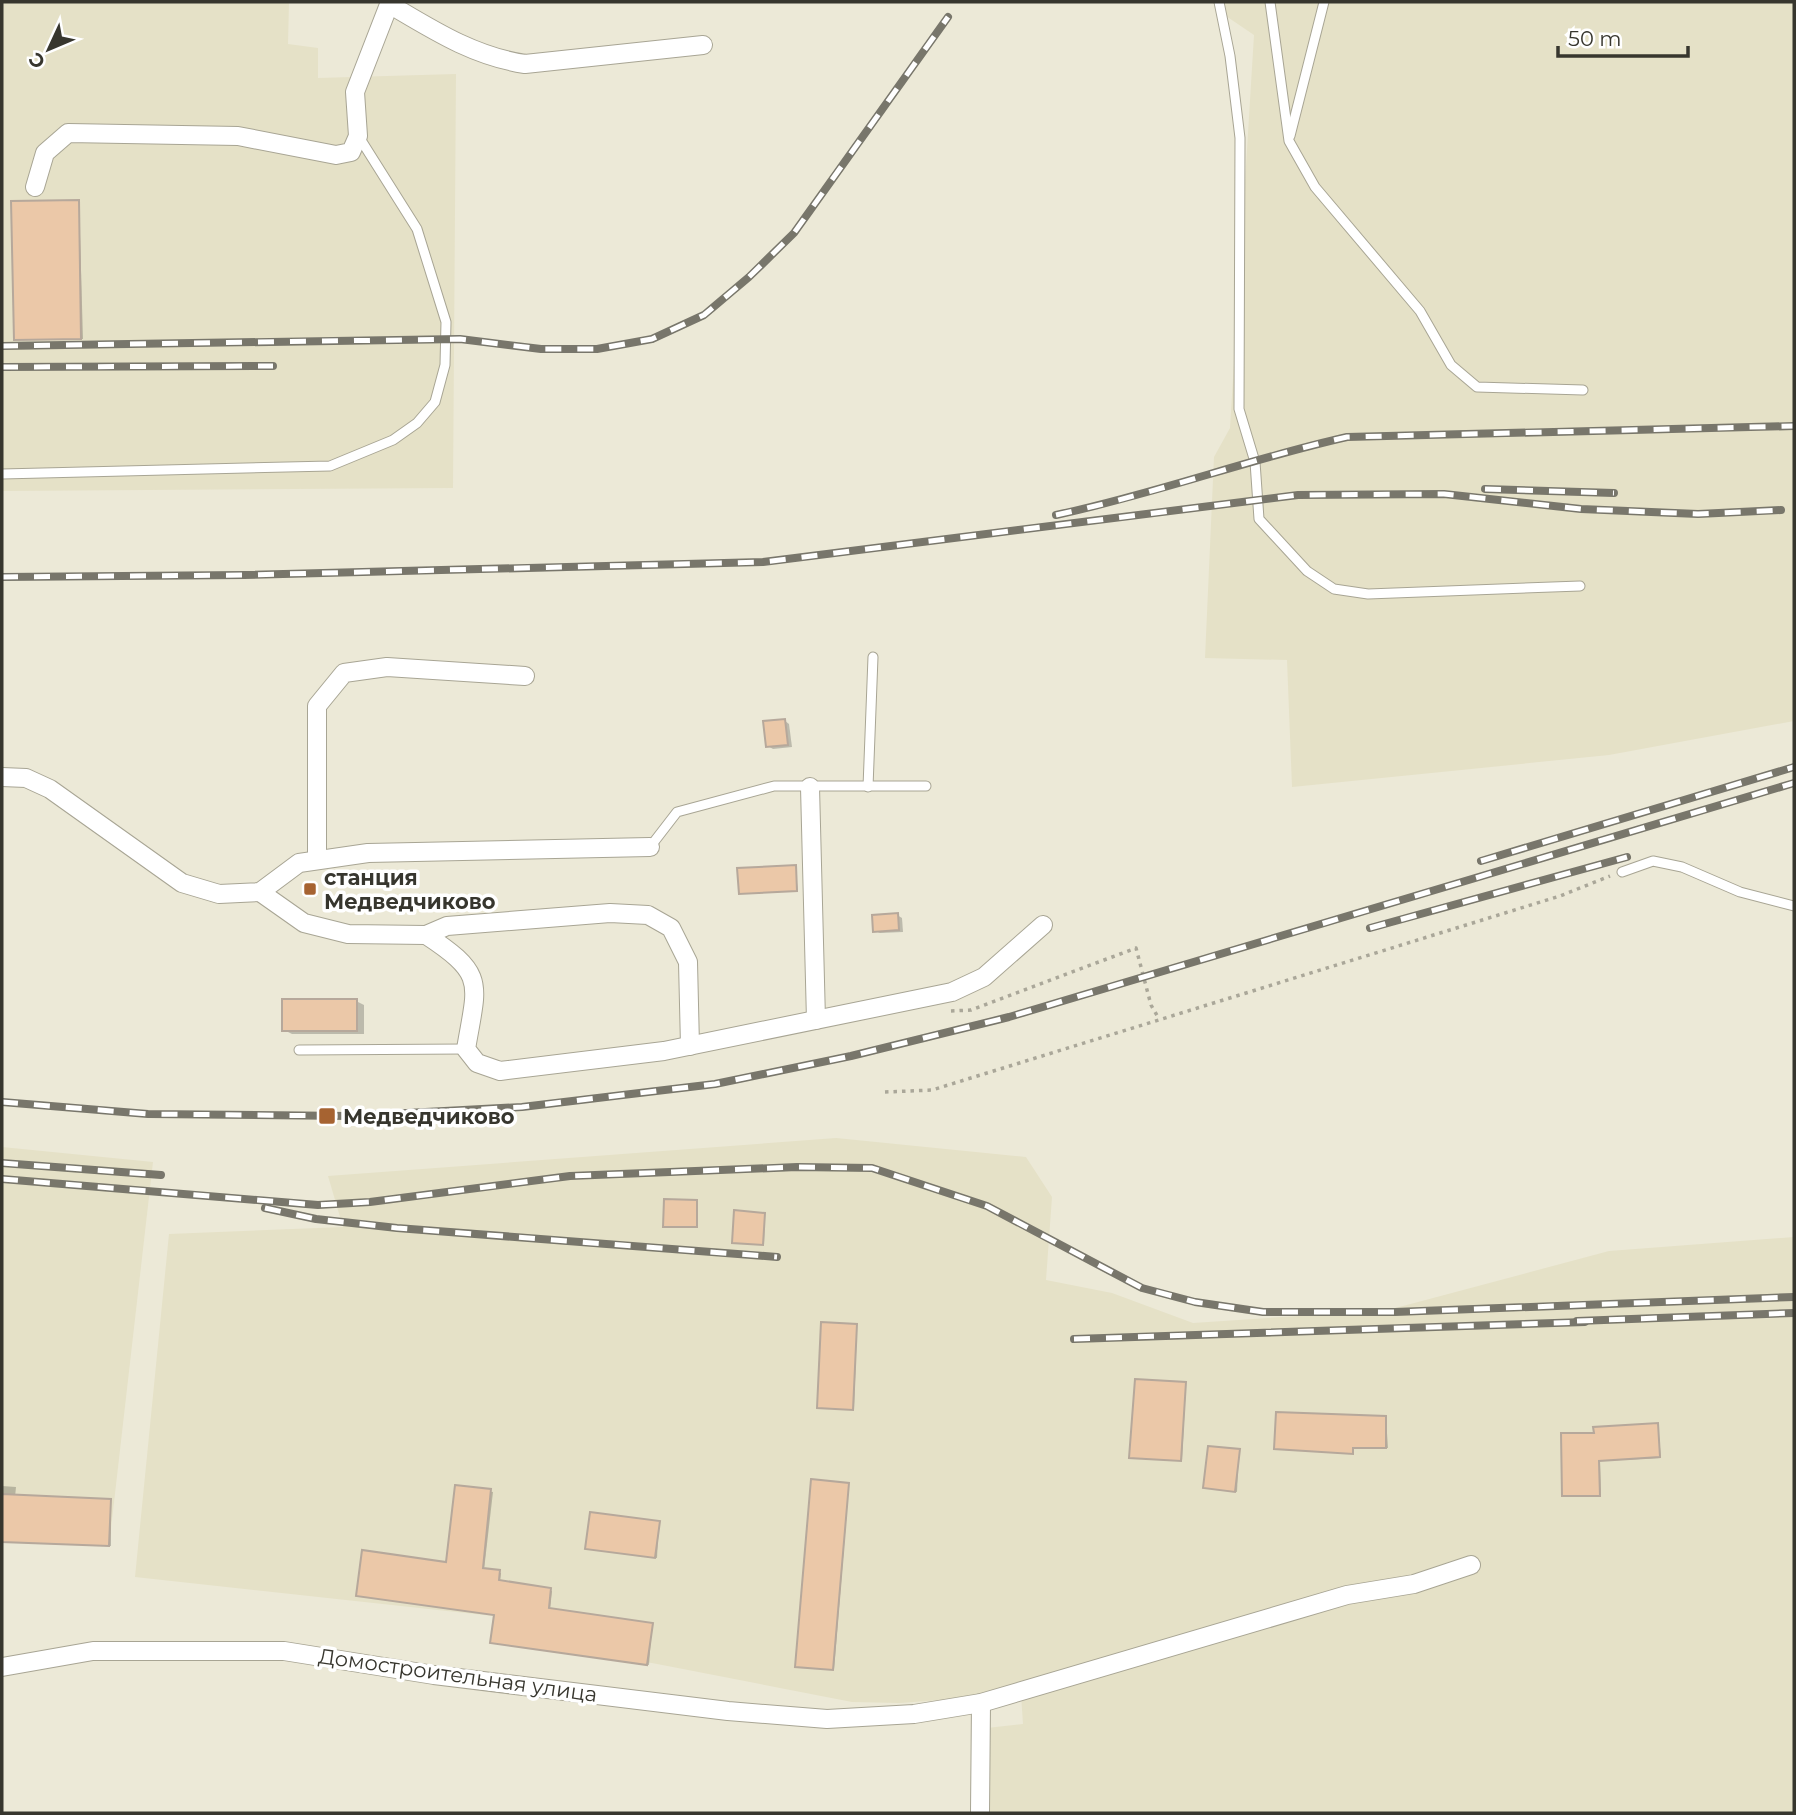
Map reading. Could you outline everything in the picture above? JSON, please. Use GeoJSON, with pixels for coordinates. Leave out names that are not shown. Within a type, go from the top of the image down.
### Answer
{"type":"FeatureCollection","features":[{"type":"Feature","properties":{"kind":"street"},"geometry":{"type":"LineString","coordinates":[[35,187],[45,153],[68,133],[238,136],[336,155],[351,152],[358,136],[355,92],[390,3],[456,44],[498,60],[525,64],[703,45]]}},
{"type":"Feature","properties":{"kind":"street"},"geometry":{"type":"LineString","coordinates":[[317,860],[317,706],[344,673],[387,667],[525,676]]}},
{"type":"Feature","properties":{"kind":"street"},"geometry":{"type":"LineString","coordinates":[[2,777],[26,778],[50,789],[182,883],[219,894],[260,892],[299,863],[368,853],[650,847]]}},
{"type":"Feature","properties":{"kind":"street"},"geometry":{"type":"LineString","coordinates":[[810,787],[816,1020]]}},
{"type":"Feature","properties":{"kind":"street"},"geometry":{"type":"LineString","coordinates":[[260,892],[304,923],[348,934],[426,936],[447,926],[610,913],[648,915],[671,928],[688,962],[690,1046]]}},
{"type":"Feature","properties":{"kind":"street"},"geometry":{"type":"LineString","coordinates":[[426,936],[457,956],[470,974],[476,995],[466,1049],[477,1063],[499,1070],[690,1046],[952,992],[984,977],[1043,925]]}},
{"type":"Feature","properties":{"kind":"street","name":"Домостроительная улица"},"geometry":{"type":"LineString","coordinates":[[2,1667],[93,1651],[284,1651],[434,1675],[728,1712],[827,1719],[914,1714],[981,1703],[1346,1595],[1414,1584],[1471,1565]]}},
{"type":"Feature","properties":{"kind":"street"},"geometry":{"type":"LineString","coordinates":[[980,1813],[981,1703]]}},
{"type":"Feature","properties":{"kind":"lane"},"geometry":{"type":"LineString","coordinates":[[1219,2],[1230,56],[1240,138],[1239,409],[1255,461],[1259,519],[1307,571],[1334,589],[1368,594],[1580,586]]}},
{"type":"Feature","properties":{"kind":"lane"},"geometry":{"type":"LineString","coordinates":[[1270,2],[1289,141],[1315,187],[1420,311],[1451,365],[1477,387],[1583,390]]}},
{"type":"Feature","properties":{"kind":"lane"},"geometry":{"type":"LineString","coordinates":[[1289,141],[1324,2]]}},
{"type":"Feature","properties":{"kind":"lane"},"geometry":{"type":"LineString","coordinates":[[2,474],[330,466],[393,440],[416,423],[435,402],[445,365],[446,322],[417,229],[358,136]]}},
{"type":"Feature","properties":{"kind":"lane"},"geometry":{"type":"LineString","coordinates":[[868,787],[873,657]]}},
{"type":"Feature","properties":{"kind":"lane"},"geometry":{"type":"LineString","coordinates":[[650,847],[677,812],[774,786],[926,786]]}},
{"type":"Feature","properties":{"kind":"lane"},"geometry":{"type":"LineString","coordinates":[[1622,872],[1653,861],[1682,867],[1740,892],[1794,906]]}},
{"type":"Feature","properties":{"kind":"lane"},"geometry":{"type":"LineString","coordinates":[[299,1050],[466,1049]]}},
{"type":"Feature","properties":{"kind":"path"},"geometry":{"type":"LineString","coordinates":[[885,1092],[932,1090],[1560,895],[1622,872]]}},
{"type":"Feature","properties":{"kind":"path"},"geometry":{"type":"LineString","coordinates":[[945,1012],[971,1010],[1136,948],[1151,1005],[1159,1020]]}},
{"type":"Feature","properties":{"kind":"shaded area"},"geometry":{"type":"Polygon","coordinates":[[[2,2],[289,2],[288,44],[318,48],[318,78],[456,74],[453,488],[2,491],[2,2]]]}},
{"type":"Feature","properties":{"kind":"shaded area"},"geometry":{"type":"Polygon","coordinates":[[[1223,2],[1794,2],[1794,721],[1609,755],[1292,787],[1287,660],[1205,658],[1214,457],[1230,428],[1254,35],[1223,14],[1223,2]]]}},
{"type":"Feature","properties":{"kind":"shaded area"},"geometry":{"type":"Polygon","coordinates":[[[836,1138],[1026,1157],[1052,1197],[1046,1280],[1112,1293],[1193,1323],[1388,1310],[1609,1251],[1794,1237],[1794,1813],[987,1813],[987,1728],[1023,1724],[1021,1694],[900,1703],[852,1702],[652,1663],[490,1643],[493,1616],[135,1577],[169,1234],[343,1227],[328,1176],[836,1138]]]}},
{"type":"Feature","properties":{"kind":"shaded area"},"geometry":{"type":"Polygon","coordinates":[[[2,1147],[153,1162],[109,1546],[2,1542],[2,1147]]]}},
{"type":"Feature","properties":{"kind":"building"},"geometry":{"type":"Polygon","coordinates":[[[79,200],[81,339],[14,340],[11,201],[79,200]]]}},
{"type":"Feature","properties":{"kind":"building"},"geometry":{"type":"Polygon","coordinates":[[[785,719],[788,745],[766,747],[763,721],[785,719]]]}},
{"type":"Feature","properties":{"kind":"building"},"geometry":{"type":"Polygon","coordinates":[[[796,865],[797,891],[739,894],[737,868],[796,865]]]}},
{"type":"Feature","properties":{"kind":"building"},"geometry":{"type":"Polygon","coordinates":[[[898,913],[899,930],[873,932],[872,915],[898,913]]]}},
{"type":"Feature","properties":{"kind":"building"},"geometry":{"type":"Polygon","coordinates":[[[282,999],[357,999],[357,1031],[282,1031],[282,999]]]}},
{"type":"Feature","properties":{"kind":"building"},"geometry":{"type":"Polygon","coordinates":[[[664,1199],[697,1200],[697,1227],[663,1227],[664,1199]]]}},
{"type":"Feature","properties":{"kind":"building"},"geometry":{"type":"Polygon","coordinates":[[[734,1210],[765,1213],[763,1245],[732,1243],[734,1210]]]}},
{"type":"Feature","properties":{"kind":"building"},"geometry":{"type":"Polygon","coordinates":[[[821,1322],[857,1324],[853,1410],[817,1408],[821,1322]]]}},
{"type":"Feature","properties":{"kind":"building"},"geometry":{"type":"Polygon","coordinates":[[[1135,1379],[1186,1382],[1181,1461],[1129,1458],[1135,1379]]]}},
{"type":"Feature","properties":{"kind":"building"},"geometry":{"type":"Polygon","coordinates":[[[1276,1412],[1386,1416],[1386,1448],[1353,1448],[1353,1454],[1274,1449],[1276,1412]]]}},
{"type":"Feature","properties":{"kind":"building"},"geometry":{"type":"Polygon","coordinates":[[[1658,1423],[1660,1457],[1599,1461],[1600,1496],[1562,1496],[1561,1433],[1594,1433],[1593,1427],[1658,1423]]]}},
{"type":"Feature","properties":{"kind":"building"},"geometry":{"type":"Polygon","coordinates":[[[1208,1446],[1240,1449],[1235,1492],[1203,1488],[1208,1446]]]}},
{"type":"Feature","properties":{"kind":"building"},"geometry":{"type":"Polygon","coordinates":[[[811,1479],[849,1483],[833,1670],[795,1667],[811,1479]]]}},
{"type":"Feature","properties":{"kind":"building"},"geometry":{"type":"Polygon","coordinates":[[[455,1485],[491,1489],[483,1568],[500,1570],[499,1580],[551,1588],[549,1608],[653,1623],[647,1665],[490,1643],[494,1615],[356,1596],[362,1550],[446,1562],[455,1485]]]}},
{"type":"Feature","properties":{"kind":"building"},"geometry":{"type":"Polygon","coordinates":[[[2,1494],[111,1499],[109,1546],[2,1542],[2,1494]]]}},
{"type":"Feature","properties":{"kind":"building"},"geometry":{"type":"Polygon","coordinates":[[[590,1512],[660,1521],[655,1558],[585,1549],[590,1512]]]}},
{"type":"Feature","properties":{"kind":"railway"},"geometry":{"type":"LineString","coordinates":[[2,346],[460,339],[541,349],[597,349],[652,339],[704,315],[749,277],[794,233],[948,17]]}},
{"type":"Feature","properties":{"kind":"railway"},"geometry":{"type":"LineString","coordinates":[[2,367],[273,366]]}},
{"type":"Feature","properties":{"kind":"railway"},"geometry":{"type":"LineString","coordinates":[[1056,515],[1347,437],[1794,426]]}},
{"type":"Feature","properties":{"kind":"railway"},"geometry":{"type":"LineString","coordinates":[[1485,489],[1614,493]]}},
{"type":"Feature","properties":{"kind":"railway"},"geometry":{"type":"LineString","coordinates":[[2,577],[244,575],[763,562],[1298,495],[1444,494],[1581,509],[1698,514],[1781,510]]}},
{"type":"Feature","properties":{"kind":"railway"},"geometry":{"type":"LineString","coordinates":[[1481,861],[1794,767]]}},
{"type":"Feature","properties":{"kind":"railway"},"geometry":{"type":"LineString","coordinates":[[2,1102],[148,1114],[350,1116],[522,1107],[715,1084],[851,1056],[1009,1017],[1794,783]]}},
{"type":"Feature","properties":{"kind":"railway"},"geometry":{"type":"LineString","coordinates":[[1370,928],[1627,857]]}},
{"type":"Feature","properties":{"kind":"railway"},"geometry":{"type":"LineString","coordinates":[[2,1163],[161,1175]]}},
{"type":"Feature","properties":{"kind":"railway"},"geometry":{"type":"LineString","coordinates":[[2,1179],[318,1205],[370,1202],[570,1176],[797,1167],[872,1168],[987,1206],[1142,1288],[1195,1302],[1263,1312],[1395,1312],[1794,1297]]}},
{"type":"Feature","properties":{"kind":"railway"},"geometry":{"type":"LineString","coordinates":[[265,1208],[316,1219],[397,1228],[777,1257]]}},
{"type":"Feature","properties":{"kind":"railway"},"geometry":{"type":"LineString","coordinates":[[1577,1321],[1794,1313]]}},
{"type":"Feature","properties":{"kind":"railway"},"geometry":{"type":"LineString","coordinates":[[1074,1339],[1585,1322]]}},
{"type":"Feature","properties":{"kind":"place","name":"станция Медведчиково"},"geometry":{"type":"Point","coordinates":[310,889]}},
{"type":"Feature","properties":{"kind":"place","name":"Медведчиково"},"geometry":{"type":"Point","coordinates":[327,1116]}}]}
